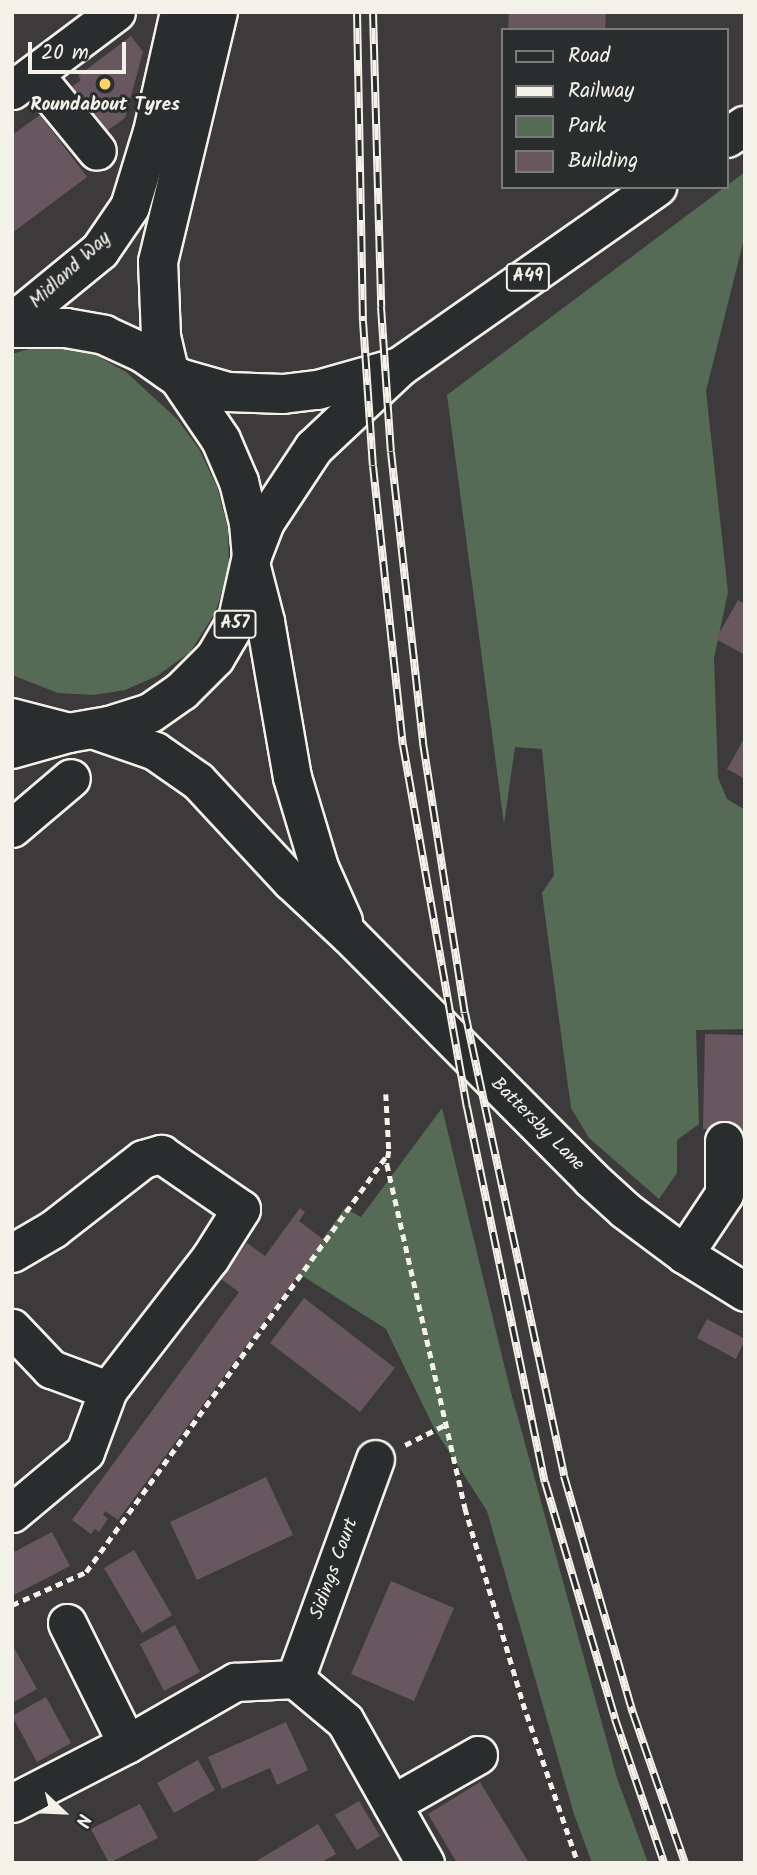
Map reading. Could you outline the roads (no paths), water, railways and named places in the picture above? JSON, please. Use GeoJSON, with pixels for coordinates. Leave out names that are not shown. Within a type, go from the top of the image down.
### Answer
{"type":"FeatureCollection","features":[{"type":"Feature","properties":{"kind":"main road","name":"Midland Way"},"geometry":{"type":"LineString","coordinates":[[12,326],[100,251],[130,207],[153,132],[180,12]]}},
{"type":"Feature","properties":{"kind":"main road","name":"A57"},"geometry":{"type":"LineString","coordinates":[[12,748],[150,713],[182,691],[215,658],[238,619],[252,561],[249,523],[239,482],[221,440],[174,374],[160,336],[158,262],[218,12]]}},
{"type":"Feature","properties":{"kind":"main road"},"geometry":{"type":"LineString","coordinates":[[729,137],[745,126]]}},
{"type":"Feature","properties":{"kind":"main road","name":"A49"},"geometry":{"type":"LineString","coordinates":[[252,561],[265,522],[314,448],[400,367],[654,189]]}},
{"type":"Feature","properties":{"kind":"main road","name":"A57"},"geometry":{"type":"LineString","coordinates":[[12,326],[66,328],[104,335],[143,353],[174,374]]}},
{"type":"Feature","properties":{"kind":"main road","name":"A49"},"geometry":{"type":"LineString","coordinates":[[174,374],[228,392],[283,394],[318,390],[400,367]]}},
{"type":"Feature","properties":{"kind":"main road"},"geometry":{"type":"LineString","coordinates":[[12,718],[80,731]]}},
{"type":"Feature","properties":{"kind":"street"},"geometry":{"type":"LineString","coordinates":[[97,151],[23,82],[116,12]]}},
{"type":"Feature","properties":{"kind":"street","name":"Battersby Lane"},"geometry":{"type":"LineString","coordinates":[[252,561],[292,777],[319,867],[349,935]]}},
{"type":"Feature","properties":{"kind":"street","name":"Battersby Lane"},"geometry":{"type":"LineString","coordinates":[[80,731],[155,751],[198,781],[291,881],[349,935],[391,981],[590,1178],[625,1210],[684,1254],[745,1292]]}},
{"type":"Feature","properties":{"kind":"street"},"geometry":{"type":"LineString","coordinates":[[12,828],[71,778]]}},
{"type":"Feature","properties":{"kind":"street"},"geometry":{"type":"LineString","coordinates":[[684,1254],[724,1194],[724,1141]]}},
{"type":"Feature","properties":{"kind":"street"},"geometry":{"type":"LineString","coordinates":[[12,1253],[53,1229],[142,1159],[161,1154],[241,1209],[211,1258],[108,1390],[85,1452],[14,1503]]}},
{"type":"Feature","properties":{"kind":"street"},"geometry":{"type":"LineString","coordinates":[[12,1328],[51,1369],[108,1390]]}},
{"type":"Feature","properties":{"kind":"street","name":"Sidings Court"},"geometry":{"type":"LineString","coordinates":[[295,1679],[375,1459]]}},
{"type":"Feature","properties":{"kind":"street"},"geometry":{"type":"LineString","coordinates":[[67,1623],[127,1744]]}},
{"type":"Feature","properties":{"kind":"street"},"geometry":{"type":"LineString","coordinates":[[12,1803],[127,1744],[235,1682],[295,1679],[345,1721],[425,1863]]}},
{"type":"Feature","properties":{"kind":"street"},"geometry":{"type":"LineString","coordinates":[[392,1804],[478,1755]]}},
{"type":"Feature","properties":{"kind":"railway"},"geometry":{"type":"LineString","coordinates":[[357,12],[363,321],[373,466],[403,745],[467,1107],[545,1482],[615,1719],[664,1863]]}},
{"type":"Feature","properties":{"kind":"railway"},"geometry":{"type":"LineString","coordinates":[[373,12],[381,307],[391,452],[423,743],[465,1013],[564,1476],[633,1713],[685,1863]]}},
{"type":"Feature","properties":{"kind":"place","name":"Roundabout Tyres"},"geometry":{"type":"Point","coordinates":[105,84]}}]}
